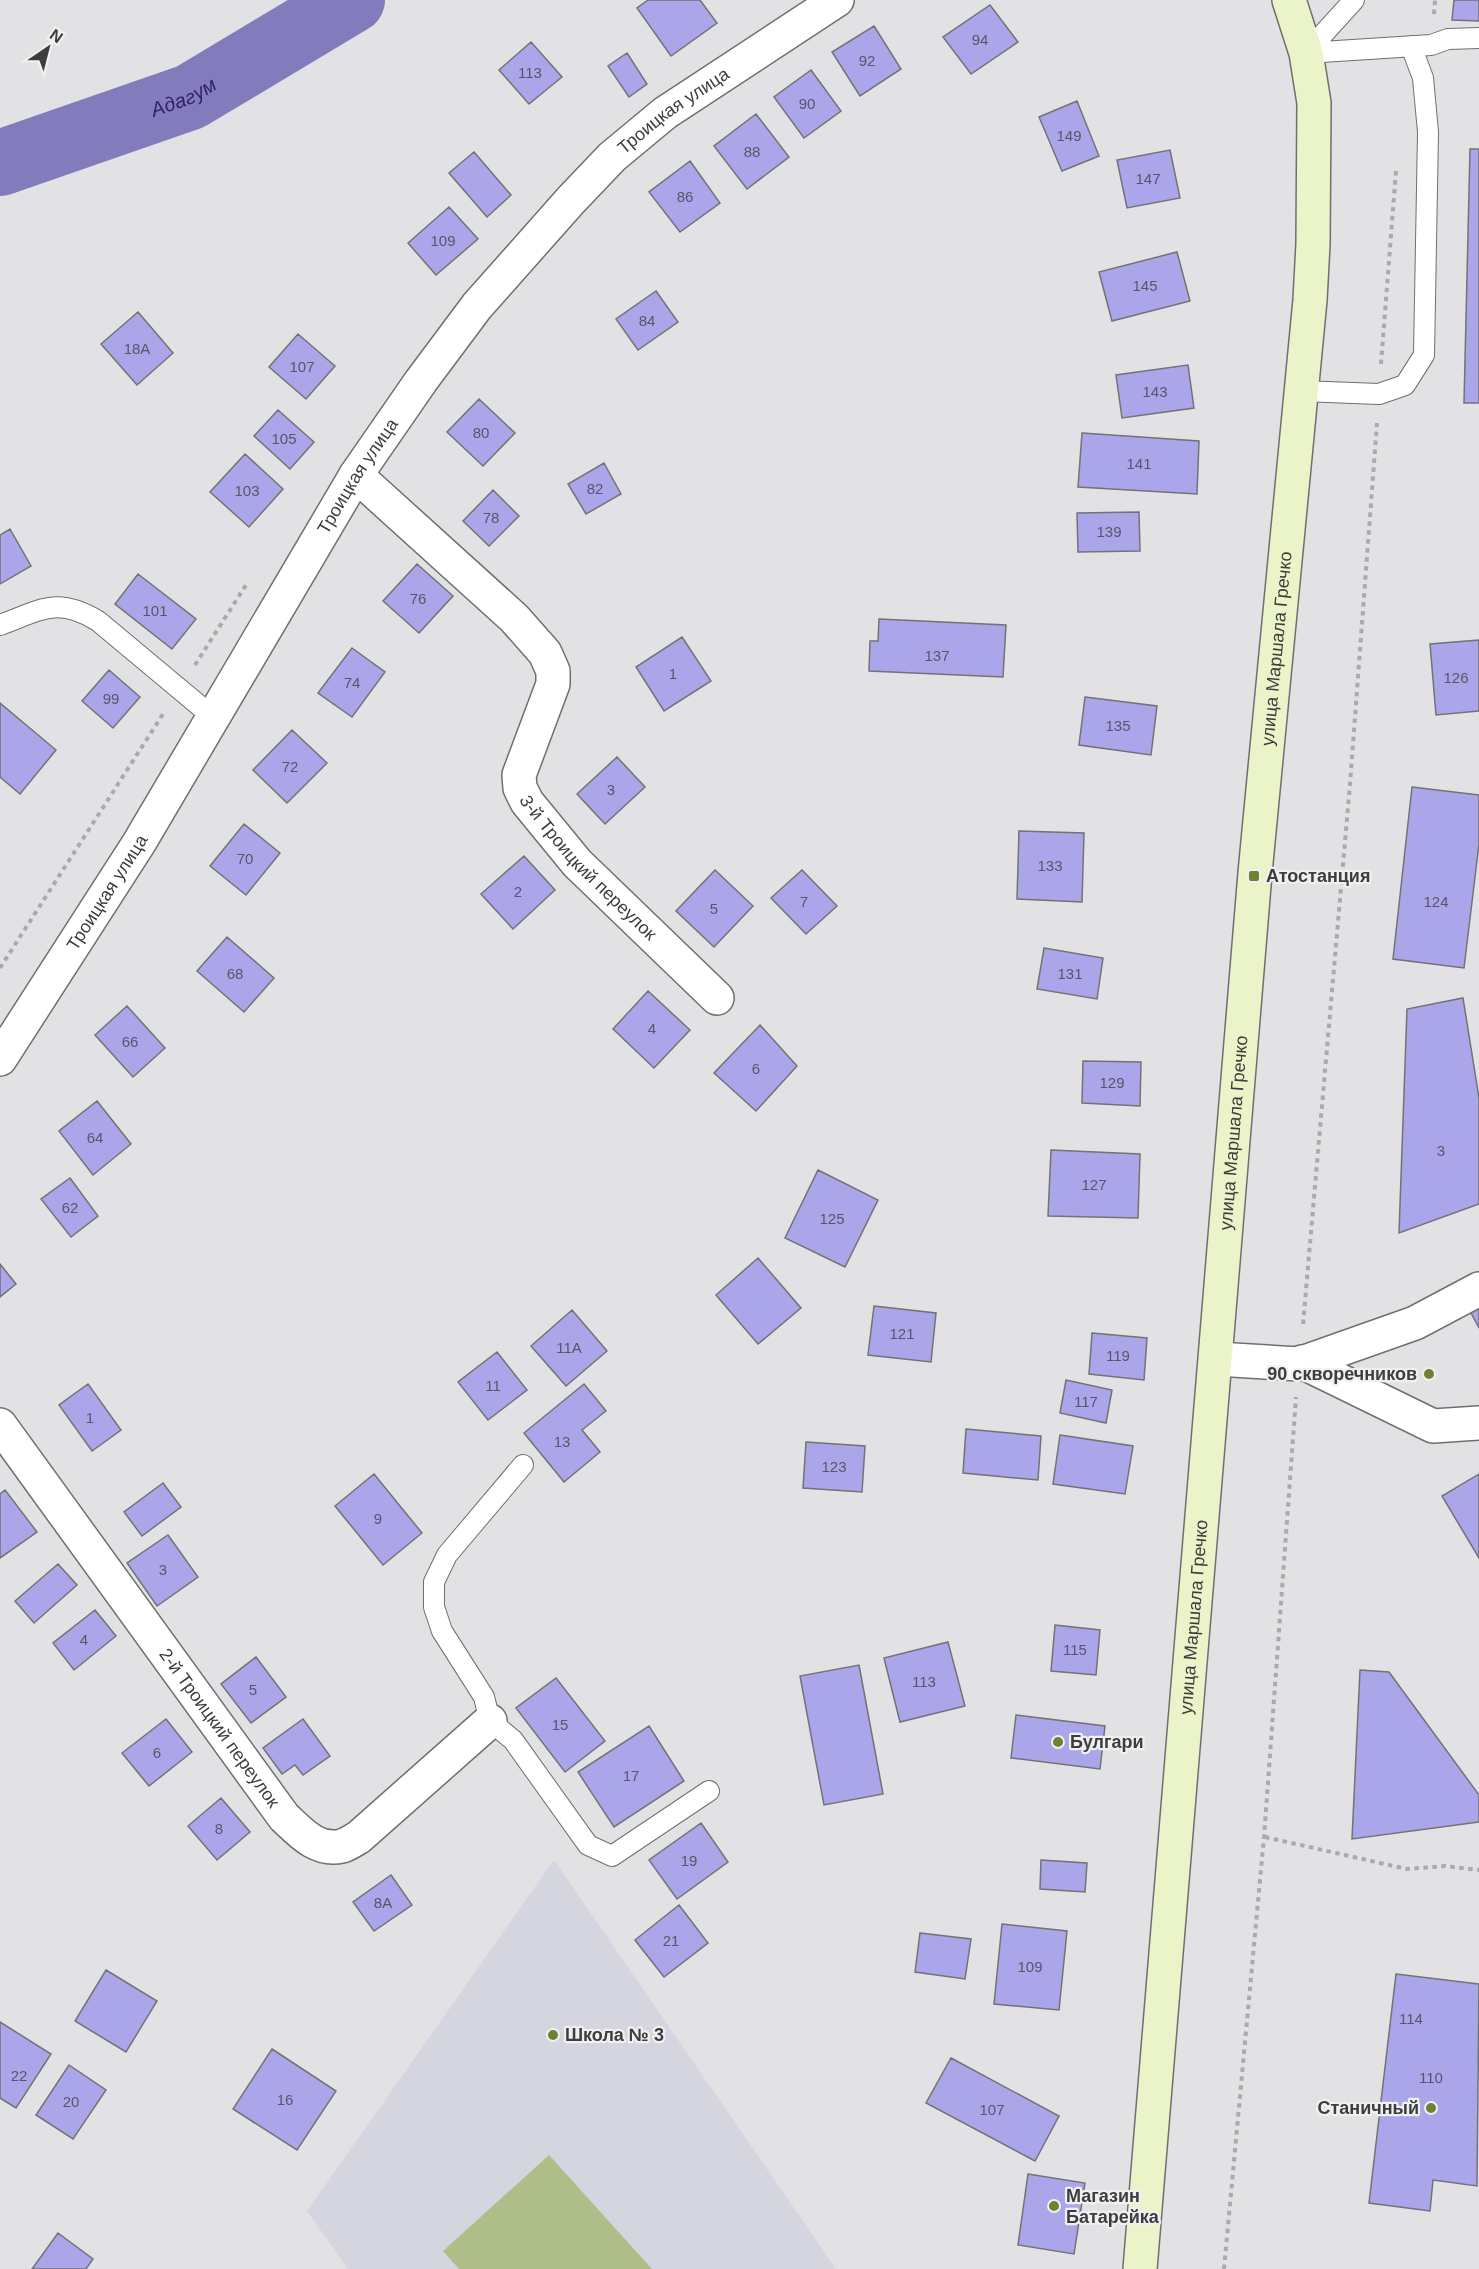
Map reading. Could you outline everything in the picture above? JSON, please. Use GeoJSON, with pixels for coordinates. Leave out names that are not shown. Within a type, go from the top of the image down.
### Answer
{"type":"FeatureCollection","features":[{"type":"Feature","properties":{"kind":"main road","name":"улица Маршала Гречко"},"geometry":{"type":"LineString","coordinates":[[1140,2269],[1217,1359],[1255,873],[1313,244],[1314,103],[1306,53],[1289,0]]}},
{"type":"Feature","properties":{"kind":"street","name":"Троицкая улица"},"geometry":{"type":"LineString","coordinates":[[0,1059],[140,843],[356,475],[421,381],[477,306],[612,157],[665,113],[837,0]]}},
{"type":"Feature","properties":{"kind":"street","name":"3-й Троицкий переулок"},"geometry":{"type":"LineString","coordinates":[[356,475],[514,618],[545,653],[554,671],[553,684],[519,775],[520,788],[527,802],[577,863],[717,998]]}},
{"type":"Feature","properties":{"kind":"street"},"geometry":{"type":"LineString","coordinates":[[1217,1359],[1301,1363],[1415,1323],[1479,1289]]}},
{"type":"Feature","properties":{"kind":"street"},"geometry":{"type":"LineString","coordinates":[[1301,1363],[1433,1426],[1479,1423]]}},
{"type":"Feature","properties":{"kind":"street","name":"2-й Троицкий переулок"},"geometry":{"type":"LineString","coordinates":[[0,1425],[284,1817],[303,1836],[322,1846],[342,1846],[359,1837],[490,1721]]}},
{"type":"Feature","properties":{"kind":"lane"},"geometry":{"type":"LineString","coordinates":[[1306,53],[1354,0]]}},
{"type":"Feature","properties":{"kind":"lane"},"geometry":{"type":"LineString","coordinates":[[1306,53],[1431,45],[1448,39],[1479,38]]}},
{"type":"Feature","properties":{"kind":"lane"},"geometry":{"type":"LineString","coordinates":[[1301,391],[1379,394],[1405,385],[1424,355],[1428,132],[1423,78],[1411,46]]}},
{"type":"Feature","properties":{"kind":"lane"},"geometry":{"type":"LineString","coordinates":[[0,625],[52,606],[84,612],[98,621],[213,717]]}},
{"type":"Feature","properties":{"kind":"lane"},"geometry":{"type":"LineString","coordinates":[[523,1465],[447,1555],[434,1582],[434,1607],[442,1631],[484,1697],[490,1721],[513,1740],[588,1845],[612,1856],[709,1791]]}},
{"type":"Feature","properties":{"kind":"path"},"geometry":{"type":"LineString","coordinates":[[1224,2269],[1264,1837],[1350,784],[1396,165]]}},
{"type":"Feature","properties":{"kind":"path"},"geometry":{"type":"LineString","coordinates":[[1264,1837],[1407,1869],[1445,1866],[1479,1870]]}},
{"type":"Feature","properties":{"kind":"shaded area","name":"Школа № 3"},"geometry":{"type":"Polygon","coordinates":[[[554,1860],[836,2269],[348,2269],[307,2211],[554,1860]]]}},
{"type":"Feature","properties":{"kind":"green space"},"geometry":{"type":"Polygon","coordinates":[[[549,2155],[652,2269],[459,2269],[443,2251],[549,2155]]]}},
{"type":"Feature","properties":{"kind":"building"},"geometry":{"type":"Polygon","coordinates":[[[648,0],[700,0],[717,23],[671,56],[637,8],[648,0]]]}},
{"type":"Feature","properties":{"kind":"building"},"geometry":{"type":"Polygon","coordinates":[[[1454,0],[1479,0],[1479,21],[1452,20],[1454,0]]]}},
{"type":"Feature","properties":{"kind":"building"},"geometry":{"type":"Polygon","coordinates":[[[990,5],[1018,42],[971,74],[943,37],[990,5]]]}},
{"type":"Feature","properties":{"kind":"building"},"geometry":{"type":"Polygon","coordinates":[[[874,26],[901,69],[860,96],[832,52],[874,26]]]}},
{"type":"Feature","properties":{"kind":"building"},"geometry":{"type":"Polygon","coordinates":[[[531,42],[562,77],[529,104],[499,70],[531,42]]]}},
{"type":"Feature","properties":{"kind":"building"},"geometry":{"type":"Polygon","coordinates":[[[627,53],[647,84],[629,97],[608,66],[627,53]]]}},
{"type":"Feature","properties":{"kind":"building"},"geometry":{"type":"Polygon","coordinates":[[[811,70],[841,111],[804,138],[774,97],[811,70]]]}},
{"type":"Feature","properties":{"kind":"building"},"geometry":{"type":"Polygon","coordinates":[[[1077,101],[1099,156],[1062,171],[1039,117],[1077,101]]]}},
{"type":"Feature","properties":{"kind":"building"},"geometry":{"type":"Polygon","coordinates":[[[756,114],[789,157],[747,189],[714,146],[756,114]]]}},
{"type":"Feature","properties":{"kind":"building"},"geometry":{"type":"Polygon","coordinates":[[[1470,149],[1479,149],[1479,403],[1464,403],[1470,149]]]}},
{"type":"Feature","properties":{"kind":"building"},"geometry":{"type":"Polygon","coordinates":[[[1170,150],[1180,198],[1127,208],[1117,160],[1170,150]]]}},
{"type":"Feature","properties":{"kind":"building"},"geometry":{"type":"Polygon","coordinates":[[[474,152],[511,195],[487,217],[449,173],[474,152]]]}},
{"type":"Feature","properties":{"kind":"building"},"geometry":{"type":"Polygon","coordinates":[[[690,161],[720,203],[680,232],[649,192],[690,161]]]}},
{"type":"Feature","properties":{"kind":"building"},"geometry":{"type":"Polygon","coordinates":[[[449,207],[478,239],[436,275],[408,243],[449,207]]]}},
{"type":"Feature","properties":{"kind":"building"},"geometry":{"type":"Polygon","coordinates":[[[1177,252],[1190,301],[1112,321],[1099,272],[1177,252]]]}},
{"type":"Feature","properties":{"kind":"building"},"geometry":{"type":"Polygon","coordinates":[[[656,291],[678,322],[638,350],[616,319],[656,291]]]}},
{"type":"Feature","properties":{"kind":"building"},"geometry":{"type":"Polygon","coordinates":[[[138,312],[173,353],[137,385],[101,344],[138,312]]]}},
{"type":"Feature","properties":{"kind":"building"},"geometry":{"type":"Polygon","coordinates":[[[298,334],[335,366],[306,399],[269,367],[298,334]]]}},
{"type":"Feature","properties":{"kind":"building"},"geometry":{"type":"Polygon","coordinates":[[[1188,365],[1194,408],[1122,418],[1116,375],[1188,365]]]}},
{"type":"Feature","properties":{"kind":"building"},"geometry":{"type":"Polygon","coordinates":[[[479,399],[515,433],[483,466],[447,432],[479,399]]]}},
{"type":"Feature","properties":{"kind":"building"},"geometry":{"type":"Polygon","coordinates":[[[278,410],[314,442],[290,469],[254,436],[278,410]]]}},
{"type":"Feature","properties":{"kind":"building"},"geometry":{"type":"Polygon","coordinates":[[[1082,433],[1199,441],[1197,494],[1078,487],[1082,433]]]}},
{"type":"Feature","properties":{"kind":"building"},"geometry":{"type":"Polygon","coordinates":[[[245,454],[283,489],[249,527],[210,492],[245,454]]]}},
{"type":"Feature","properties":{"kind":"building"},"geometry":{"type":"Polygon","coordinates":[[[604,463],[621,494],[586,514],[568,484],[604,463]]]}},
{"type":"Feature","properties":{"kind":"building"},"geometry":{"type":"Polygon","coordinates":[[[493,490],[519,516],[489,546],[463,521],[493,490]]]}},
{"type":"Feature","properties":{"kind":"building"},"geometry":{"type":"Polygon","coordinates":[[[1139,512],[1140,551],[1078,552],[1077,513],[1139,512]]]}},
{"type":"Feature","properties":{"kind":"building"},"geometry":{"type":"Polygon","coordinates":[[[10,529],[31,566],[0,584],[0,535],[10,529]]]}},
{"type":"Feature","properties":{"kind":"building"},"geometry":{"type":"Polygon","coordinates":[[[417,564],[453,596],[419,633],[383,601],[417,564]]]}},
{"type":"Feature","properties":{"kind":"building"},"geometry":{"type":"Polygon","coordinates":[[[138,574],[196,619],[172,649],[115,604],[138,574]]]}},
{"type":"Feature","properties":{"kind":"building"},"geometry":{"type":"Polygon","coordinates":[[[879,619],[1006,625],[1003,677],[869,671],[870,641],[878,641],[879,619]]]}},
{"type":"Feature","properties":{"kind":"building"},"geometry":{"type":"Polygon","coordinates":[[[682,637],[711,681],[664,711],[636,667],[682,637]]]}},
{"type":"Feature","properties":{"kind":"building"},"geometry":{"type":"Polygon","coordinates":[[[1479,640],[1479,711],[1436,715],[1430,644],[1479,640]]]}},
{"type":"Feature","properties":{"kind":"building"},"geometry":{"type":"Polygon","coordinates":[[[352,648],[385,672],[352,717],[318,693],[352,648]]]}},
{"type":"Feature","properties":{"kind":"building"},"geometry":{"type":"Polygon","coordinates":[[[109,670],[140,697],[113,728],[82,701],[109,670]]]}},
{"type":"Feature","properties":{"kind":"building"},"geometry":{"type":"Polygon","coordinates":[[[1085,697],[1157,706],[1151,755],[1079,745],[1085,697]]]}},
{"type":"Feature","properties":{"kind":"building"},"geometry":{"type":"Polygon","coordinates":[[[0,703],[56,750],[20,794],[0,777],[0,703]]]}},
{"type":"Feature","properties":{"kind":"building"},"geometry":{"type":"Polygon","coordinates":[[[292,730],[327,763],[287,803],[253,770],[292,730]]]}},
{"type":"Feature","properties":{"kind":"building"},"geometry":{"type":"Polygon","coordinates":[[[617,757],[645,787],[605,824],[577,794],[617,757]]]}},
{"type":"Feature","properties":{"kind":"building"},"geometry":{"type":"Polygon","coordinates":[[[1412,787],[1479,795],[1479,844],[1464,968],[1393,959],[1412,787]]]}},
{"type":"Feature","properties":{"kind":"building"},"geometry":{"type":"Polygon","coordinates":[[[244,824],[280,853],[246,895],[210,866],[244,824]]]}},
{"type":"Feature","properties":{"kind":"building"},"geometry":{"type":"Polygon","coordinates":[[[1019,831],[1084,833],[1082,902],[1017,899],[1019,831]]]}},
{"type":"Feature","properties":{"kind":"building"},"geometry":{"type":"Polygon","coordinates":[[[524,856],[555,890],[513,929],[481,894],[524,856]]]}},
{"type":"Feature","properties":{"kind":"building"},"geometry":{"type":"Polygon","coordinates":[[[715,870],[753,906],[714,947],[676,911],[715,870]]]}},
{"type":"Feature","properties":{"kind":"building"},"geometry":{"type":"Polygon","coordinates":[[[802,870],[837,906],[806,934],[771,898],[802,870]]]}},
{"type":"Feature","properties":{"kind":"building"},"geometry":{"type":"Polygon","coordinates":[[[227,937],[274,978],[244,1012],[197,971],[227,937]]]}},
{"type":"Feature","properties":{"kind":"building"},"geometry":{"type":"Polygon","coordinates":[[[1044,948],[1103,958],[1097,999],[1037,989],[1044,948]]]}},
{"type":"Feature","properties":{"kind":"building"},"geometry":{"type":"Polygon","coordinates":[[[648,991],[690,1030],[654,1068],[613,1029],[648,991]]]}},
{"type":"Feature","properties":{"kind":"building"},"geometry":{"type":"Polygon","coordinates":[[[1463,998],[1479,1098],[1479,1204],[1399,1233],[1407,1009],[1463,998]]]}},
{"type":"Feature","properties":{"kind":"building"},"geometry":{"type":"Polygon","coordinates":[[[127,1006],[165,1048],[133,1077],[95,1035],[127,1006]]]}},
{"type":"Feature","properties":{"kind":"building"},"geometry":{"type":"Polygon","coordinates":[[[760,1025],[797,1066],[756,1111],[714,1073],[760,1025]]]}},
{"type":"Feature","properties":{"kind":"building"},"geometry":{"type":"Polygon","coordinates":[[[1083,1061],[1141,1062],[1140,1106],[1082,1103],[1083,1061]]]}},
{"type":"Feature","properties":{"kind":"building"},"geometry":{"type":"Polygon","coordinates":[[[97,1101],[131,1144],[93,1175],[59,1131],[97,1101]]]}},
{"type":"Feature","properties":{"kind":"building"},"geometry":{"type":"Polygon","coordinates":[[[1051,1150],[1140,1154],[1138,1218],[1048,1216],[1051,1150]]]}},
{"type":"Feature","properties":{"kind":"building"},"geometry":{"type":"Polygon","coordinates":[[[818,1170],[878,1200],[845,1267],[785,1238],[818,1170]]]}},
{"type":"Feature","properties":{"kind":"building"},"geometry":{"type":"Polygon","coordinates":[[[70,1178],[98,1216],[71,1237],[41,1199],[70,1178]]]}},
{"type":"Feature","properties":{"kind":"building"},"geometry":{"type":"Polygon","coordinates":[[[758,1258],[801,1308],[758,1344],[716,1295],[758,1258]]]}},
{"type":"Feature","properties":{"kind":"building"},"geometry":{"type":"Polygon","coordinates":[[[0,1264],[16,1284],[0,1297],[0,1264]]]}},
{"type":"Feature","properties":{"kind":"building"},"geometry":{"type":"Polygon","coordinates":[[[874,1306],[936,1313],[931,1362],[868,1355],[874,1306]]]}},
{"type":"Feature","properties":{"kind":"building"},"geometry":{"type":"Polygon","coordinates":[[[1479,1306],[1479,1328],[1470,1311],[1479,1306]]]}},
{"type":"Feature","properties":{"kind":"building"},"geometry":{"type":"Polygon","coordinates":[[[572,1310],[607,1351],[566,1386],[531,1346],[572,1310]]]}},
{"type":"Feature","properties":{"kind":"building"},"geometry":{"type":"Polygon","coordinates":[[[1092,1333],[1147,1338],[1144,1380],[1089,1374],[1092,1333]]]}},
{"type":"Feature","properties":{"kind":"building"},"geometry":{"type":"Polygon","coordinates":[[[497,1352],[527,1390],[488,1420],[458,1382],[497,1352]]]}},
{"type":"Feature","properties":{"kind":"building"},"geometry":{"type":"Polygon","coordinates":[[[1066,1380],[1112,1390],[1106,1423],[1060,1413],[1066,1380]]]}},
{"type":"Feature","properties":{"kind":"building"},"geometry":{"type":"Polygon","coordinates":[[[88,1384],[121,1430],[92,1451],[59,1405],[88,1384]]]}},
{"type":"Feature","properties":{"kind":"building"},"geometry":{"type":"Polygon","coordinates":[[[584,1384],[606,1411],[582,1430],[600,1452],[564,1482],[524,1433],[584,1384]]]}},
{"type":"Feature","properties":{"kind":"building"},"geometry":{"type":"Polygon","coordinates":[[[966,1429],[1041,1436],[1038,1480],[963,1473],[966,1429]]]}},
{"type":"Feature","properties":{"kind":"building"},"geometry":{"type":"Polygon","coordinates":[[[1060,1435],[1133,1446],[1125,1494],[1053,1484],[1060,1435]]]}},
{"type":"Feature","properties":{"kind":"building"},"geometry":{"type":"Polygon","coordinates":[[[806,1442],[865,1446],[862,1492],[803,1488],[806,1442]]]}},
{"type":"Feature","properties":{"kind":"building"},"geometry":{"type":"Polygon","coordinates":[[[374,1474],[422,1533],[383,1565],[335,1506],[374,1474]]]}},
{"type":"Feature","properties":{"kind":"building"},"geometry":{"type":"Polygon","coordinates":[[[1479,1474],[1479,1558],[1442,1496],[1479,1474]]]}},
{"type":"Feature","properties":{"kind":"building"},"geometry":{"type":"Polygon","coordinates":[[[163,1483],[181,1507],[142,1536],[124,1512],[163,1483]]]}},
{"type":"Feature","properties":{"kind":"building"},"geometry":{"type":"Polygon","coordinates":[[[5,1490],[37,1532],[0,1558],[0,1494],[5,1490]]]}},
{"type":"Feature","properties":{"kind":"building"},"geometry":{"type":"Polygon","coordinates":[[[168,1535],[198,1577],[157,1606],[127,1563],[168,1535]]]}},
{"type":"Feature","properties":{"kind":"building"},"geometry":{"type":"Polygon","coordinates":[[[58,1564],[77,1585],[34,1623],[15,1601],[58,1564]]]}},
{"type":"Feature","properties":{"kind":"building"},"geometry":{"type":"Polygon","coordinates":[[[95,1610],[116,1636],[74,1670],[53,1643],[95,1610]]]}},
{"type":"Feature","properties":{"kind":"building"},"geometry":{"type":"Polygon","coordinates":[[[1055,1625],[1100,1630],[1096,1675],[1051,1671],[1055,1625]]]}},
{"type":"Feature","properties":{"kind":"building"},"geometry":{"type":"Polygon","coordinates":[[[948,1642],[965,1706],[900,1722],[884,1658],[948,1642]]]}},
{"type":"Feature","properties":{"kind":"building"},"geometry":{"type":"Polygon","coordinates":[[[256,1657],[286,1697],[251,1723],[221,1684],[256,1657]]]}},
{"type":"Feature","properties":{"kind":"building"},"geometry":{"type":"Polygon","coordinates":[[[859,1665],[883,1794],[824,1805],[800,1676],[859,1665]]]}},
{"type":"Feature","properties":{"kind":"building"},"geometry":{"type":"Polygon","coordinates":[[[1360,1670],[1389,1672],[1479,1795],[1479,1822],[1352,1839],[1360,1670]]]}},
{"type":"Feature","properties":{"kind":"building"},"geometry":{"type":"Polygon","coordinates":[[[556,1678],[605,1741],[565,1772],[516,1708],[556,1678]]]}},
{"type":"Feature","properties":{"kind":"building","name":"Булгари"},"geometry":{"type":"Polygon","coordinates":[[[1016,1715],[1105,1726],[1100,1769],[1011,1758],[1016,1715]]]}},
{"type":"Feature","properties":{"kind":"building"},"geometry":{"type":"Polygon","coordinates":[[[166,1719],[192,1752],[149,1786],[122,1753],[166,1719]]]}},
{"type":"Feature","properties":{"kind":"building"},"geometry":{"type":"Polygon","coordinates":[[[303,1719],[330,1756],[303,1775],[295,1765],[282,1774],[263,1748],[303,1719]]]}},
{"type":"Feature","properties":{"kind":"building"},"geometry":{"type":"Polygon","coordinates":[[[649,1726],[684,1781],[614,1827],[578,1772],[649,1726]]]}},
{"type":"Feature","properties":{"kind":"building"},"geometry":{"type":"Polygon","coordinates":[[[221,1798],[250,1832],[217,1860],[188,1826],[221,1798]]]}},
{"type":"Feature","properties":{"kind":"building"},"geometry":{"type":"Polygon","coordinates":[[[701,1823],[728,1862],[677,1899],[649,1860],[701,1823]]]}},
{"type":"Feature","properties":{"kind":"building"},"geometry":{"type":"Polygon","coordinates":[[[1041,1860],[1087,1863],[1085,1892],[1040,1889],[1041,1860]]]}},
{"type":"Feature","properties":{"kind":"building"},"geometry":{"type":"Polygon","coordinates":[[[391,1875],[412,1905],[374,1931],[353,1902],[391,1875]]]}},
{"type":"Feature","properties":{"kind":"building"},"geometry":{"type":"Polygon","coordinates":[[[679,1905],[708,1943],[664,1977],[635,1940],[679,1905]]]}},
{"type":"Feature","properties":{"kind":"building"},"geometry":{"type":"Polygon","coordinates":[[[1002,1924],[1067,1931],[1059,2010],[994,2004],[1002,1924]]]}},
{"type":"Feature","properties":{"kind":"building"},"geometry":{"type":"Polygon","coordinates":[[[920,1933],[971,1939],[965,1979],[915,1972],[920,1933]]]}},
{"type":"Feature","properties":{"kind":"building"},"geometry":{"type":"Polygon","coordinates":[[[106,1970],[157,2001],[126,2052],[75,2021],[106,1970]]]}},
{"type":"Feature","properties":{"kind":"building"},"geometry":{"type":"Polygon","coordinates":[[[1396,1974],[1479,1984],[1477,2186],[1433,2180],[1430,2211],[1369,2203],[1396,1974]]]}},
{"type":"Feature","properties":{"kind":"building"},"geometry":{"type":"Polygon","coordinates":[[[0,2022],[51,2054],[16,2108],[0,2098],[0,2022]]]}},
{"type":"Feature","properties":{"kind":"building"},"geometry":{"type":"Polygon","coordinates":[[[272,2049],[336,2091],[297,2150],[233,2109],[272,2049]]]}},
{"type":"Feature","properties":{"kind":"building"},"geometry":{"type":"Polygon","coordinates":[[[951,2058],[1059,2116],[1035,2161],[926,2103],[951,2058]]]}},
{"type":"Feature","properties":{"kind":"building"},"geometry":{"type":"Polygon","coordinates":[[[69,2065],[106,2090],[73,2139],[36,2115],[69,2065]]]}},
{"type":"Feature","properties":{"kind":"building"},"geometry":{"type":"Polygon","coordinates":[[[1028,2174],[1085,2183],[1074,2254],[1018,2245],[1028,2174]]]}},
{"type":"Feature","properties":{"kind":"building"},"geometry":{"type":"Polygon","coordinates":[[[58,2233],[93,2259],[86,2269],[32,2269],[58,2233]]]}},
{"type":"Feature","properties":{"kind":"waterway","name":"Адагум"},"geometry":{"type":"LineString","coordinates":[[0,163],[190,97],[352,0]]}},
{"type":"Feature","properties":{"kind":"place","name":"Атостанция"},"geometry":{"type":"Point","coordinates":[1254,876]}},
{"type":"Feature","properties":{"kind":"place","name":"90 скворечников"},"geometry":{"type":"Point","coordinates":[1429,1374]}},
{"type":"Feature","properties":{"kind":"place","name":"Булгари"},"geometry":{"type":"Point","coordinates":[1058,1742]}},
{"type":"Feature","properties":{"kind":"place","name":"Школа № 3"},"geometry":{"type":"Point","coordinates":[553,2035]}},
{"type":"Feature","properties":{"kind":"place","name":"Станичный"},"geometry":{"type":"Point","coordinates":[1431,2108]}},
{"type":"Feature","properties":{"kind":"place","name":"Магазин Батарейка"},"geometry":{"type":"Point","coordinates":[1054,2206]}}]}
